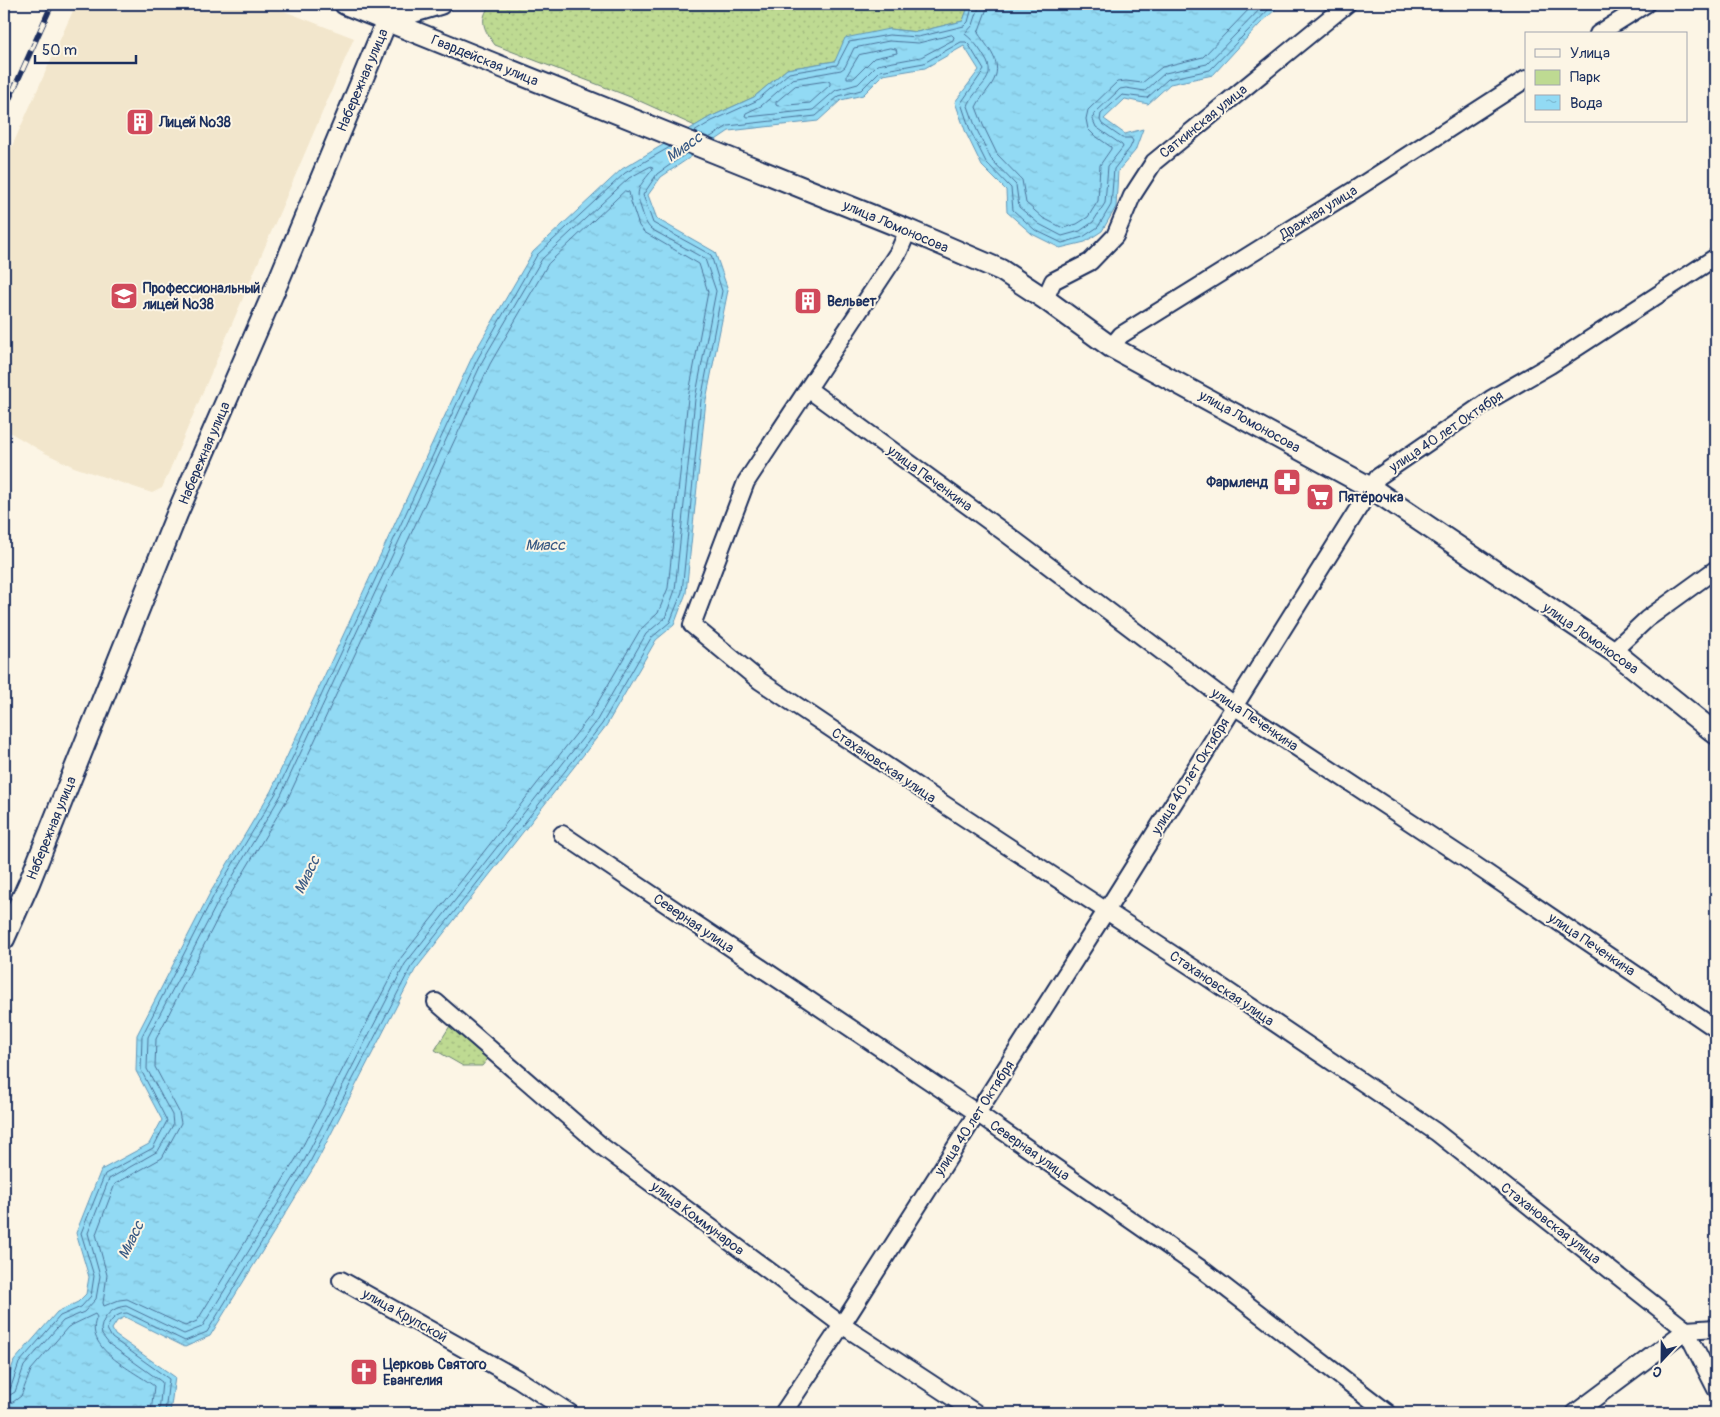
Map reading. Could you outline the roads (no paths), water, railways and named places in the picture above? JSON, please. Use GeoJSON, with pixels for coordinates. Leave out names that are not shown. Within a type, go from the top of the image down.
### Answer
{"type":"FeatureCollection","features":[{"type":"Feature","properties":{"kind":"street","name":"Гвардейская улица"},"geometry":{"type":"LineString","coordinates":[[345,4],[750,166]]}},
{"type":"Feature","properties":{"kind":"street","name":"Набережная улица"},"geometry":{"type":"LineString","coordinates":[[4,939],[29,883],[177,514],[278,282],[387,20],[440,4]]}},
{"type":"Feature","properties":{"kind":"street","name":"Саткинская улица"},"geometry":{"type":"LineString","coordinates":[[1044,299],[1053,281],[1090,262],[1116,236],[1132,196],[1154,162],[1347,4]]}},
{"type":"Feature","properties":{"kind":"street"},"geometry":{"type":"LineString","coordinates":[[1601,32],[1646,4]]}},
{"type":"Feature","properties":{"kind":"street","name":"Дражная улица"},"geometry":{"type":"LineString","coordinates":[[1111,348],[1121,335],[1354,190],[1525,80]]}},
{"type":"Feature","properties":{"kind":"street","name":"улица Ломоносова"},"geometry":{"type":"LineString","coordinates":[[750,166],[908,230],[1000,270],[1044,299],[1111,348],[1370,488],[1613,651],[1716,734]]}},
{"type":"Feature","properties":{"kind":"street"},"geometry":{"type":"LineString","coordinates":[[808,389],[899,251],[908,230]]}},
{"type":"Feature","properties":{"kind":"street","name":"улица 40 лет Октября"},"geometry":{"type":"LineString","coordinates":[[783,1413],[842,1326],[1106,911],[1378,477],[1491,399],[1550,365],[1716,257]]}},
{"type":"Feature","properties":{"kind":"street","name":"Стахановская улица"},"geometry":{"type":"LineString","coordinates":[[808,389],[746,482],[692,626],[760,681],[1198,971],[1436,1132],[1686,1330],[1716,1389]]}},
{"type":"Feature","properties":{"kind":"street","name":"улица Печенкина"},"geometry":{"type":"LineString","coordinates":[[808,389],[1008,535],[1234,706],[1469,860],[1716,1029]]}},
{"type":"Feature","properties":{"kind":"street"},"geometry":{"type":"LineString","coordinates":[[1613,651],[1647,619],[1716,569]]}},
{"type":"Feature","properties":{"kind":"street","name":"Северная улица"},"geometry":{"type":"LineString","coordinates":[[562,834],[1204,1271],[1388,1413]]}},
{"type":"Feature","properties":{"kind":"street","name":"улица Коммунаров"},"geometry":{"type":"LineString","coordinates":[[436,1002],[604,1148],[842,1326],[976,1413]]}},
{"type":"Feature","properties":{"kind":"street","name":"улица Крупской"},"geometry":{"type":"LineString","coordinates":[[341,1280],[518,1379],[570,1413]]}},
{"type":"Feature","properties":{"kind":"street"},"geometry":{"type":"LineString","coordinates":[[1575,1413],[1686,1330],[1716,1328]]}},
{"type":"Feature","properties":{"kind":"water","name":"Миасс"},"geometry":{"type":"Polygon","coordinates":[[[969,4],[1281,4],[1213,75],[1170,84],[1148,104],[1125,99],[1104,119],[1125,134],[1143,129],[1135,151],[1118,171],[1116,207],[1102,231],[1085,242],[1060,248],[1032,234],[1007,212],[1006,190],[982,166],[966,133],[955,102],[979,70],[964,46],[925,68],[883,75],[863,95],[841,100],[818,121],[729,131],[661,177],[648,195],[657,219],[715,252],[728,290],[706,400],[686,593],[674,625],[656,640],[606,726],[415,970],[314,1167],[210,1336],[185,1347],[125,1317],[117,1321],[112,1329],[115,1335],[175,1377],[170,1413],[4,1413],[4,1392],[14,1361],[57,1312],[78,1302],[86,1294],[89,1277],[76,1233],[101,1170],[149,1144],[162,1120],[136,1071],[137,1035],[210,893],[271,791],[473,355],[533,252],[622,169],[710,117],[754,97],[787,69],[835,61],[845,38],[889,29],[917,32],[963,21],[969,4]]]}},
{"type":"Feature","properties":{"kind":"railway"},"geometry":{"type":"LineString","coordinates":[[4,111],[52,4]]}},
{"type":"Feature","properties":{"kind":"place","name":"Лицей №38"},"geometry":{"type":"Point","coordinates":[140,122]}},
{"type":"Feature","properties":{"kind":"place","name":"Профессиональный лицей №38"},"geometry":{"type":"Point","coordinates":[124,296]}},
{"type":"Feature","properties":{"kind":"place","name":"Вельвет"},"geometry":{"type":"Point","coordinates":[808,301]}},
{"type":"Feature","properties":{"kind":"place","name":"Фармленд"},"geometry":{"type":"Point","coordinates":[1287,482]}},
{"type":"Feature","properties":{"kind":"place","name":"Пятёрочка"},"geometry":{"type":"Point","coordinates":[1320,497]}},
{"type":"Feature","properties":{"kind":"place","name":"Церковь Святого Евангелия"},"geometry":{"type":"Point","coordinates":[364,1372]}}]}
